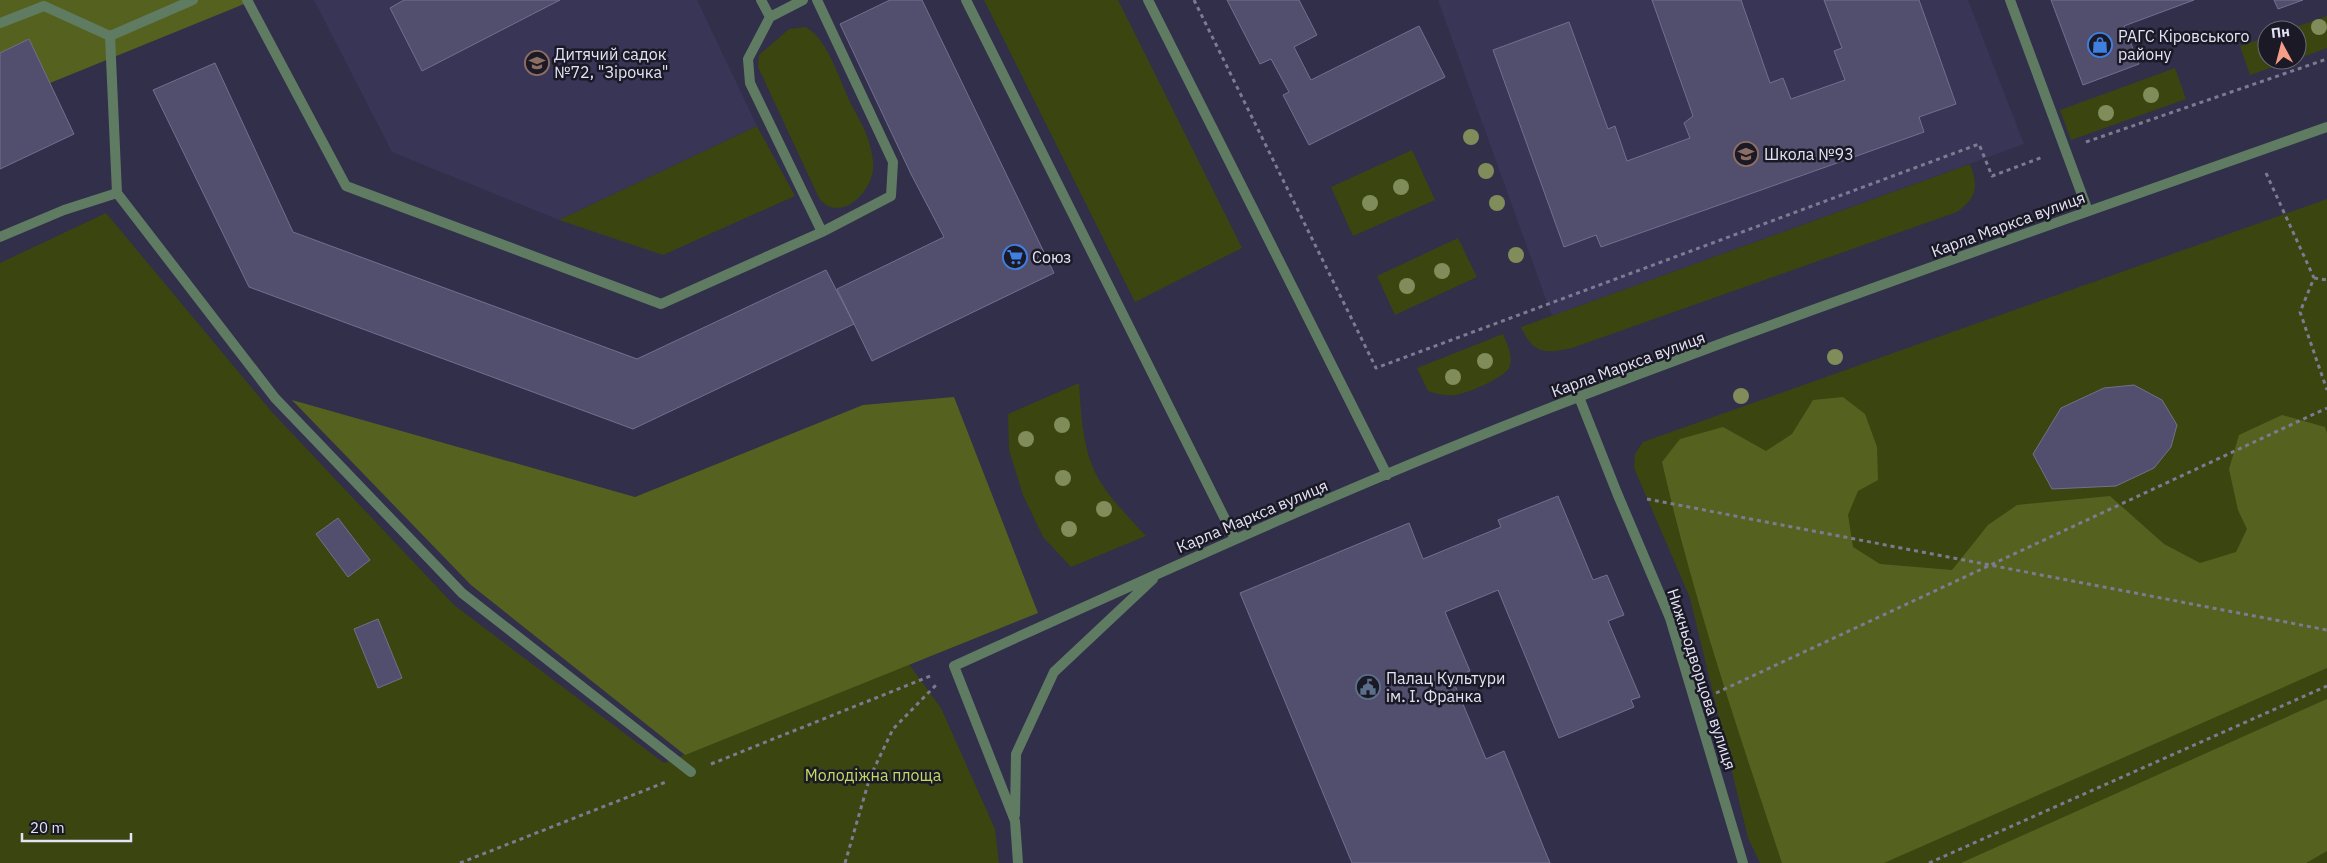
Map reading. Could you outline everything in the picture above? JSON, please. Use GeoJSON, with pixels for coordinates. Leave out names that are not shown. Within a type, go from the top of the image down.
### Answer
{"type":"FeatureCollection","features":[{"type":"Feature","properties":{"kind":"street"},"geometry":{"type":"LineString","coordinates":[[0,23],[44,6],[110,36],[193,0]]}},
{"type":"Feature","properties":{"kind":"street"},"geometry":{"type":"LineString","coordinates":[[248,0],[346,186],[661,304],[822,232],[891,196],[894,162],[817,0]]}},
{"type":"Feature","properties":{"kind":"street"},"geometry":{"type":"LineString","coordinates":[[761,0],[770,17]]}},
{"type":"Feature","properties":{"kind":"street"},"geometry":{"type":"LineString","coordinates":[[804,0],[770,17],[748,59],[750,84],[822,232]]}},
{"type":"Feature","properties":{"kind":"street"},"geometry":{"type":"LineString","coordinates":[[966,0],[1235,539]]}},
{"type":"Feature","properties":{"kind":"street"},"geometry":{"type":"LineString","coordinates":[[1148,0],[1387,475]]}},
{"type":"Feature","properties":{"kind":"street"},"geometry":{"type":"LineString","coordinates":[[2010,0],[2088,211]]}},
{"type":"Feature","properties":{"kind":"street"},"geometry":{"type":"LineString","coordinates":[[110,36],[116,193],[275,398],[462,593],[691,772]]}},
{"type":"Feature","properties":{"kind":"street","name":"Карла Маркса вулиця"},"geometry":{"type":"LineString","coordinates":[[954,666],[1235,539],[1579,397],[2088,211],[2327,127]]}},
{"type":"Feature","properties":{"kind":"street"},"geometry":{"type":"LineString","coordinates":[[0,237],[64,210],[116,193]]}},
{"type":"Feature","properties":{"kind":"street","name":"Нижньодворцова вулиця"},"geometry":{"type":"LineString","coordinates":[[1579,397],[1616,493],[1670,618],[1743,863]]}},
{"type":"Feature","properties":{"kind":"street"},"geometry":{"type":"LineString","coordinates":[[1018,863],[1015,821],[1016,754],[1054,672],[1160,573]]}},
{"type":"Feature","properties":{"kind":"street"},"geometry":{"type":"LineString","coordinates":[[954,666],[1015,821]]}},
{"type":"Feature","properties":{"kind":"path"},"geometry":{"type":"LineString","coordinates":[[1194,0],[1376,368],[1979,144],[1992,176],[2327,59]]}},
{"type":"Feature","properties":{"kind":"path"},"geometry":{"type":"LineString","coordinates":[[2256,152],[2314,278],[2300,312],[2327,390]]}},
{"type":"Feature","properties":{"kind":"path"},"geometry":{"type":"LineString","coordinates":[[2314,278],[2327,280]]}},
{"type":"Feature","properties":{"kind":"path"},"geometry":{"type":"LineString","coordinates":[[1696,703],[2327,408]]}},
{"type":"Feature","properties":{"kind":"path"},"geometry":{"type":"LineString","coordinates":[[1616,493],[2327,630]]}},
{"type":"Feature","properties":{"kind":"path"},"geometry":{"type":"LineString","coordinates":[[845,863],[870,777],[893,729],[954,666]]}},
{"type":"Feature","properties":{"kind":"path"},"geometry":{"type":"LineString","coordinates":[[1929,863],[2327,686]]}},
{"type":"Feature","properties":{"kind":"shaded area","name":"Дитячий садок №72, \"Зірочка\""},"geometry":{"type":"Polygon","coordinates":[[[314,0],[697,0],[757,126],[559,220],[392,152],[314,0]]]}},
{"type":"Feature","properties":{"kind":"shaded area","name":"Школа №93"},"geometry":{"type":"Polygon","coordinates":[[[1438,0],[1968,0],[2024,144],[1552,316],[1438,0]]]}},
{"type":"Feature","properties":{"kind":"green space"},"geometry":{"type":"Polygon","coordinates":[[[0,0],[254,0],[50,83],[29,39],[0,53],[0,0]]]}},
{"type":"Feature","properties":{"kind":"green space"},"geometry":{"type":"Polygon","coordinates":[[[984,0],[1118,0],[1242,248],[1135,302],[984,0]]]}},
{"type":"Feature","properties":{"kind":"green space"},"geometry":{"type":"Polygon","coordinates":[[[2327,16],[2327,48],[2307,55],[2307,23],[2327,16]]]}},
{"type":"Feature","properties":{"kind":"green space"},"geometry":{"type":"Polygon","coordinates":[[[806,27],[815,34],[826,49],[864,129],[872,154],[873,169],[867,188],[853,203],[844,207],[836,208],[827,205],[819,198],[758,67],[759,55],[789,29],[806,27]]]}},
{"type":"Feature","properties":{"kind":"green space"},"geometry":{"type":"Polygon","coordinates":[[[2257,40],[2257,70],[2264,70],[2250,75],[2240,46],[2257,40]]]}},
{"type":"Feature","properties":{"kind":"green space"},"geometry":{"type":"Polygon","coordinates":[[[2175,68],[2186,99],[2071,140],[2060,110],[2175,68]]]}},
{"type":"Feature","properties":{"kind":"green space"},"geometry":{"type":"Polygon","coordinates":[[[757,126],[795,196],[663,255],[559,220],[757,126]]]}},
{"type":"Feature","properties":{"kind":"green space"},"geometry":{"type":"Polygon","coordinates":[[[1412,150],[1435,200],[1353,236],[1331,187],[1412,150]]]}},
{"type":"Feature","properties":{"kind":"green space"},"geometry":{"type":"Polygon","coordinates":[[[1970,164],[1975,185],[1974,191],[1969,201],[1957,212],[1572,348],[1554,351],[1541,350],[1530,343],[1521,327],[1970,164]]]}},
{"type":"Feature","properties":{"kind":"green space"},"geometry":{"type":"Polygon","coordinates":[[[2327,199],[2327,863],[1760,863],[1748,838],[1690,598],[1634,468],[1635,454],[1643,442],[2327,199]]]}},
{"type":"Feature","properties":{"kind":"green space","name":"Молодіжна площа"},"geometry":{"type":"Polygon","coordinates":[[[106,213],[271,411],[454,605],[664,763],[909,664],[941,708],[995,829],[999,863],[0,863],[0,263],[106,213]]]}},
{"type":"Feature","properties":{"kind":"green space"},"geometry":{"type":"Polygon","coordinates":[[[1458,238],[1477,277],[1395,315],[1377,276],[1458,238]]]}},
{"type":"Feature","properties":{"kind":"green space"},"geometry":{"type":"Polygon","coordinates":[[[1503,334],[1511,359],[1506,372],[1476,389],[1460,394],[1444,395],[1428,391],[1417,368],[1503,334]]]}},
{"type":"Feature","properties":{"kind":"green space"},"geometry":{"type":"Polygon","coordinates":[[[1079,383],[1081,416],[1087,449],[1094,470],[1110,496],[1146,536],[1071,567],[1043,537],[1023,495],[1009,450],[1008,414],[1079,383]]]}},
{"type":"Feature","properties":{"kind":"green space"},"geometry":{"type":"Polygon","coordinates":[[[954,397],[1038,613],[685,755],[471,585],[292,400],[635,497],[863,405],[954,397]]]}},
{"type":"Feature","properties":{"kind":"green space"},"geometry":{"type":"Polygon","coordinates":[[[1843,397],[1865,414],[1877,447],[1878,480],[1858,491],[1848,515],[1853,547],[1880,564],[1952,570],[1988,525],[2017,505],[2110,496],[2164,544],[2200,563],[2236,552],[2247,529],[2238,510],[2229,469],[2239,435],[2282,415],[2325,427],[2327,433],[2327,668],[1884,863],[1782,863],[1702,614],[1662,462],[1680,439],[1723,427],[1766,451],[1792,434],[1813,400],[1843,397]]]}},
{"type":"Feature","properties":{"kind":"green space"},"geometry":{"type":"Polygon","coordinates":[[[2327,699],[2327,851],[2306,863],[1961,863],[2327,699]]]}},
{"type":"Feature","properties":{"kind":"building"},"geometry":{"type":"Polygon","coordinates":[[[404,0],[560,0],[422,71],[390,8],[404,0]]]}},
{"type":"Feature","properties":{"kind":"building"},"geometry":{"type":"Polygon","coordinates":[[[890,0],[922,0],[1054,273],[872,361],[837,289],[944,237],[911,174],[840,24],[890,0]]]}},
{"type":"Feature","properties":{"kind":"building"},"geometry":{"type":"Polygon","coordinates":[[[1227,0],[1299,0],[1317,35],[1294,47],[1311,80],[1419,26],[1445,77],[1309,145],[1283,95],[1289,92],[1271,59],[1260,64],[1227,0]]]}},
{"type":"Feature","properties":{"kind":"building"},"geometry":{"type":"Polygon","coordinates":[[[1652,0],[1741,0],[1770,83],[1783,78],[1791,99],[1845,80],[1834,51],[1842,48],[1824,0],[1919,0],[1956,104],[1919,117],[1924,132],[1601,247],[1596,235],[1564,247],[1493,50],[1569,22],[1608,129],[1615,126],[1627,161],[1690,138],[1684,123],[1693,116],[1652,0]]]}},
{"type":"Feature","properties":{"kind":"building","name":"РАГС Кіровського району"},"geometry":{"type":"Polygon","coordinates":[[[2051,0],[2194,0],[2124,26],[2139,64],[2083,85],[2051,0]]]}},
{"type":"Feature","properties":{"kind":"building","name":"РАГС Кіровського району"},"geometry":{"type":"Polygon","coordinates":[[[2274,0],[2303,0],[2278,9],[2274,0]]]}},
{"type":"Feature","properties":{"kind":"building"},"geometry":{"type":"Polygon","coordinates":[[[29,39],[74,134],[0,169],[0,53],[29,39]]]}},
{"type":"Feature","properties":{"kind":"building"},"geometry":{"type":"Polygon","coordinates":[[[215,63],[293,232],[637,359],[826,270],[854,324],[633,429],[249,287],[153,90],[215,63]]]}},
{"type":"Feature","properties":{"kind":"building"},"geometry":{"type":"Polygon","coordinates":[[[2134,385],[2162,400],[2177,425],[2171,447],[2154,468],[2116,486],[2052,489],[2033,454],[2061,408],[2104,388],[2134,385]]]}},
{"type":"Feature","properties":{"kind":"building","name":"Палац Культури ім. І. Франка"},"geometry":{"type":"Polygon","coordinates":[[[1558,496],[1593,580],[1607,575],[1624,615],[1608,621],[1640,697],[1631,700],[1634,707],[1559,738],[1498,590],[1445,612],[1470,671],[1452,678],[1486,759],[1504,751],[1550,863],[1352,863],[1240,593],[1409,523],[1423,559],[1501,527],[1498,520],[1558,496]]]}},
{"type":"Feature","properties":{"kind":"building"},"geometry":{"type":"Polygon","coordinates":[[[338,518],[370,560],[348,577],[316,534],[338,518]]]}},
{"type":"Feature","properties":{"kind":"building"},"geometry":{"type":"Polygon","coordinates":[[[378,619],[402,678],[378,688],[354,629],[378,619]]]}},
{"type":"Feature","properties":{"kind":"place","name":"РАГС Кіровського району"},"geometry":{"type":"Point","coordinates":[2100,45]}},
{"type":"Feature","properties":{"kind":"place","name":"Дитячий садок №72, \"Зірочка\""},"geometry":{"type":"Point","coordinates":[537,63]}},
{"type":"Feature","properties":{"kind":"place","name":"Школа №93"},"geometry":{"type":"Point","coordinates":[1746,154]}},
{"type":"Feature","properties":{"kind":"place","name":"Союз"},"geometry":{"type":"Point","coordinates":[1015,257]}},
{"type":"Feature","properties":{"kind":"place","name":"Палац Культури ім. І. Франка"},"geometry":{"type":"Point","coordinates":[1368,687]}}]}
